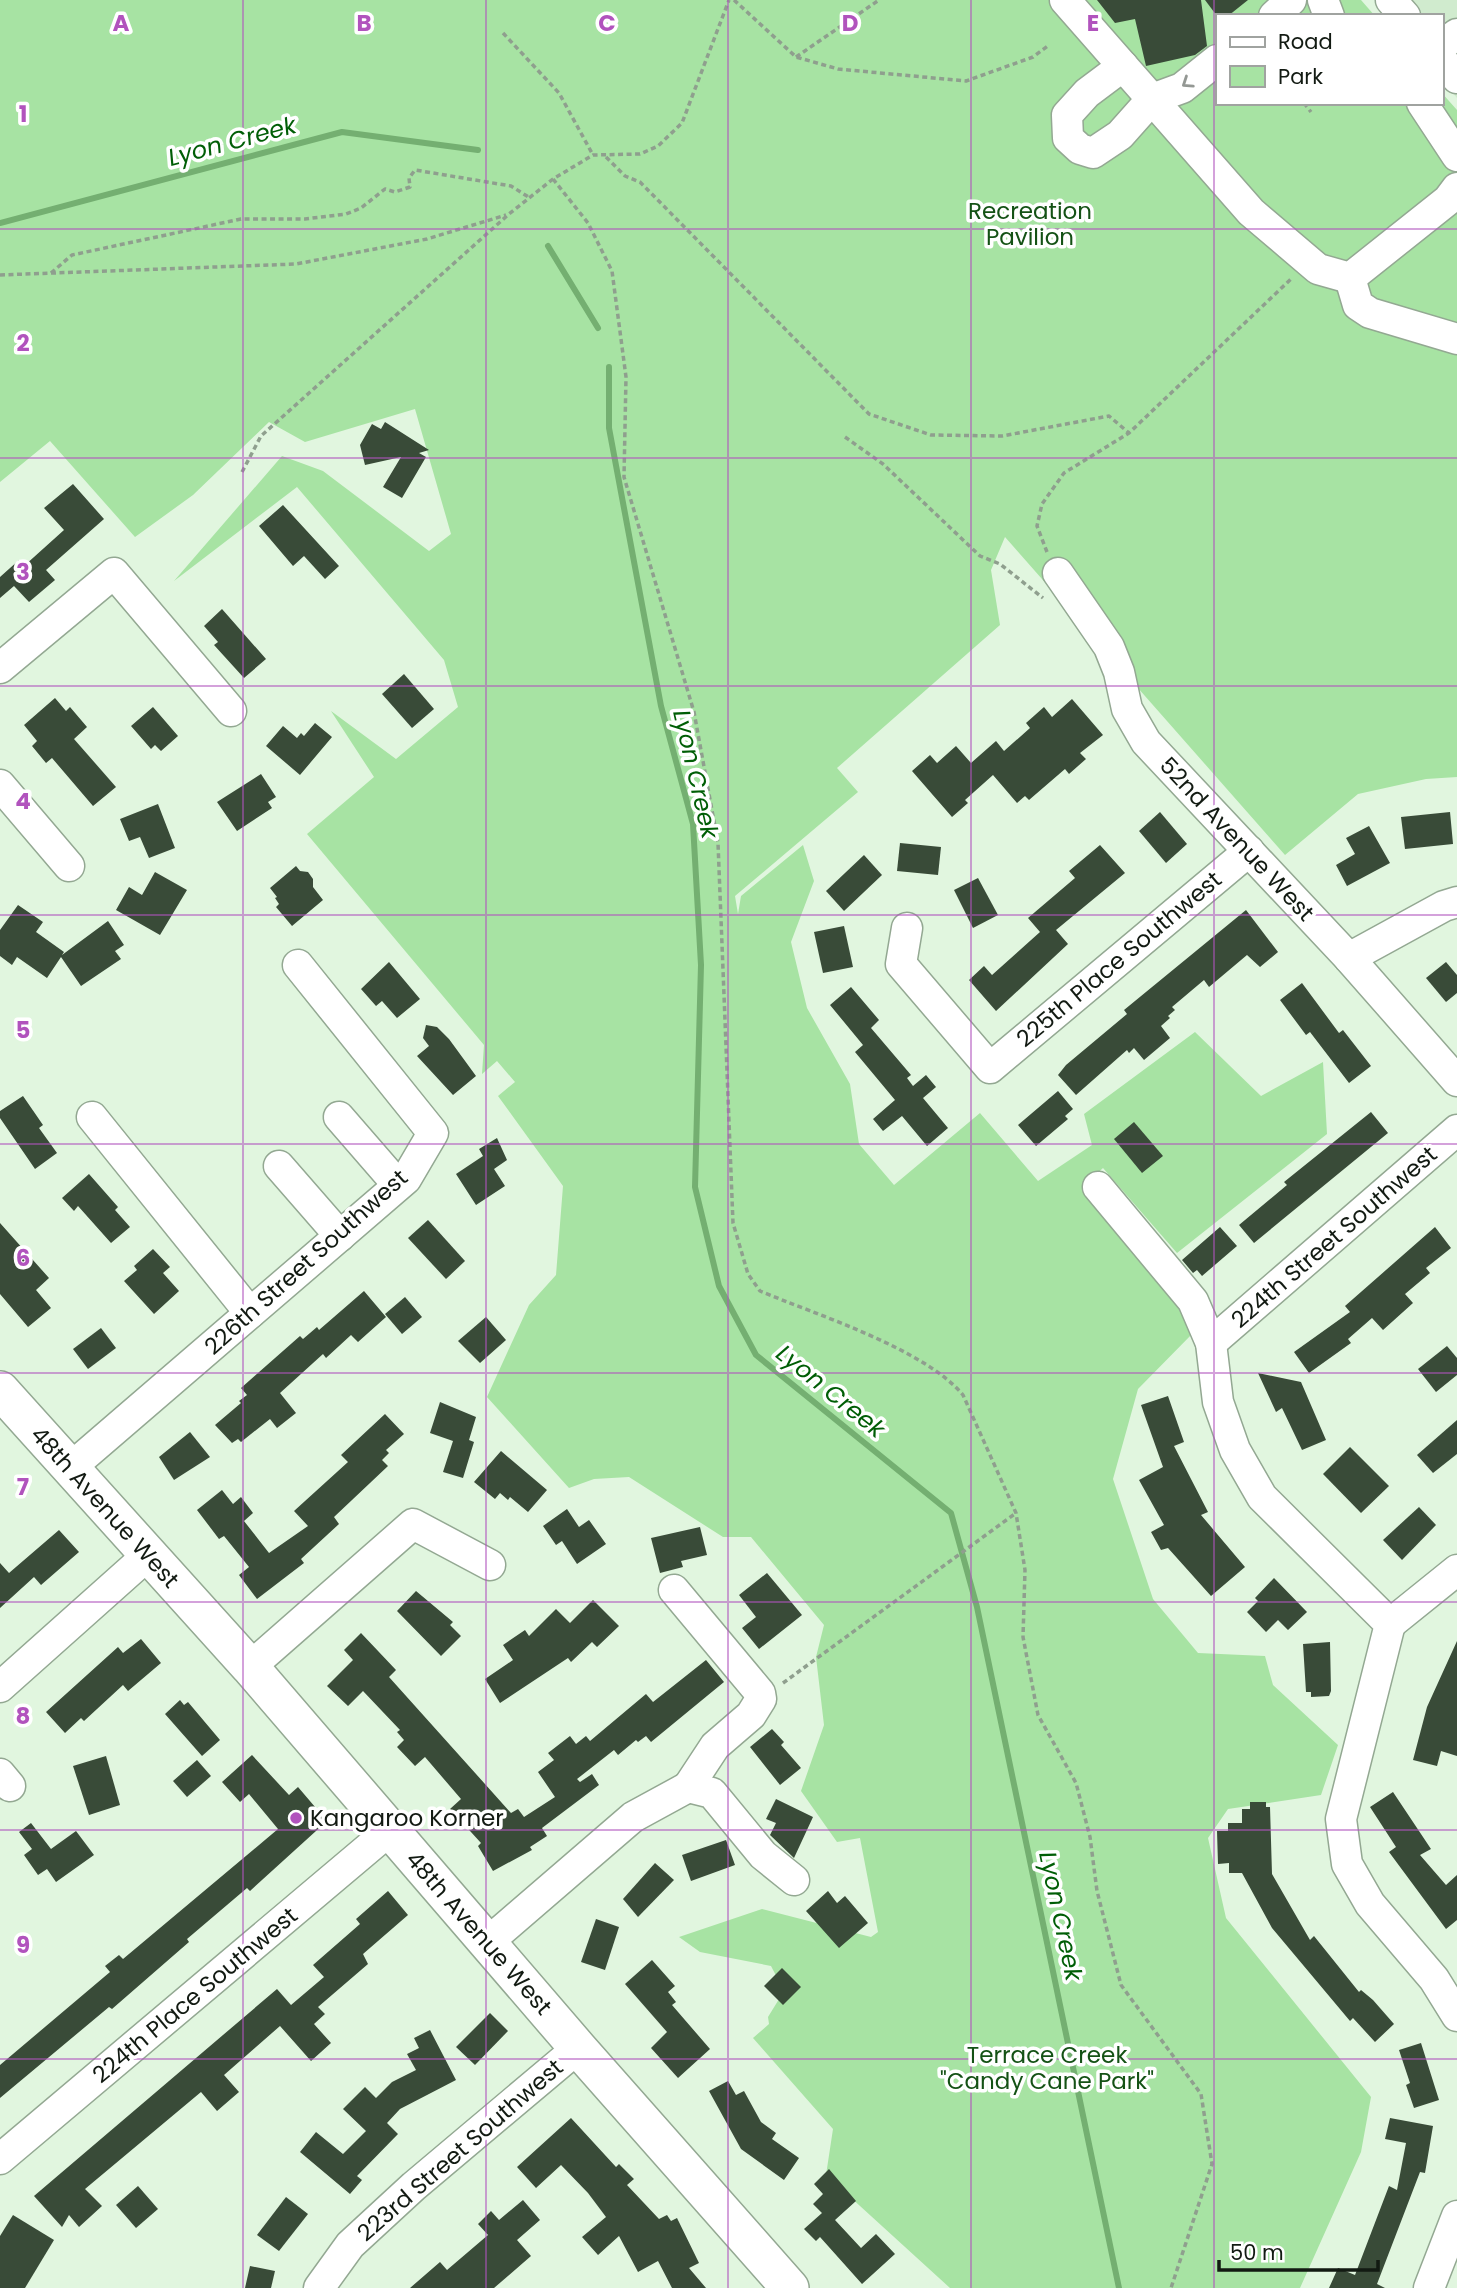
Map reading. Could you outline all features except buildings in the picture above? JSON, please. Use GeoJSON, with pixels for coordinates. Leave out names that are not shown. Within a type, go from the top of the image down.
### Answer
{"type":"FeatureCollection","features":[{"type":"Feature","properties":{"kind":"main road","name":"48th Avenue West"},"geometry":{"type":"LineString","coordinates":[[0,1390],[250,1667],[578,2048],[790,2288]]}},
{"type":"Feature","properties":{"kind":"street"},"geometry":{"type":"LineString","coordinates":[[1065,0],[1251,212],[1318,269],[1350,278]]}},
{"type":"Feature","properties":{"kind":"street"},"geometry":{"type":"LineString","coordinates":[[1276,14],[1291,0]]}},
{"type":"Feature","properties":{"kind":"street"},"geometry":{"type":"LineString","coordinates":[[1391,0],[1403,14]]}},
{"type":"Feature","properties":{"kind":"street"},"geometry":{"type":"LineString","coordinates":[[1123,66],[1087,93],[1067,115],[1068,138],[1080,149],[1093,153],[1120,135],[1152,99],[1182,88],[1216,61]]}},
{"type":"Feature","properties":{"kind":"street"},"geometry":{"type":"LineString","coordinates":[[1443,61],[1457,78]]}},
{"type":"Feature","properties":{"kind":"street"},"geometry":{"type":"LineString","coordinates":[[1423,105],[1457,156]]}},
{"type":"Feature","properties":{"kind":"street"},"geometry":{"type":"LineString","coordinates":[[1350,278],[1448,200],[1457,188]]}},
{"type":"Feature","properties":{"kind":"street"},"geometry":{"type":"LineString","coordinates":[[1350,278],[1358,305],[1370,313],[1457,340]]}},
{"type":"Feature","properties":{"kind":"street"},"geometry":{"type":"LineString","coordinates":[[0,668],[114,573],[231,711]]}},
{"type":"Feature","properties":{"kind":"street","name":"52nd Avenue West"},"geometry":{"type":"LineString","coordinates":[[1058,573],[1109,647],[1119,671],[1127,709],[1146,742],[1349,958],[1457,1081]]}},
{"type":"Feature","properties":{"kind":"street"},"geometry":{"type":"LineString","coordinates":[[0,785],[69,866]]}},
{"type":"Feature","properties":{"kind":"street","name":"225th Place Southwest"},"geometry":{"type":"LineString","coordinates":[[907,928],[901,964],[990,1068],[1249,850]]}},
{"type":"Feature","properties":{"kind":"street"},"geometry":{"type":"LineString","coordinates":[[1349,958],[1457,902]]}},
{"type":"Feature","properties":{"kind":"street","name":"226th Street Southwest"},"geometry":{"type":"LineString","coordinates":[[69,1469],[406,1179],[433,1133],[298,965]]}},
{"type":"Feature","properties":{"kind":"street"},"geometry":{"type":"LineString","coordinates":[[92,1117],[250,1313]]}},
{"type":"Feature","properties":{"kind":"street"},"geometry":{"type":"LineString","coordinates":[[339,1117],[398,1185]]}},
{"type":"Feature","properties":{"kind":"street","name":"224th Street Southwest"},"geometry":{"type":"LineString","coordinates":[[1211,1343],[1457,1130]]}},
{"type":"Feature","properties":{"kind":"street"},"geometry":{"type":"LineString","coordinates":[[279,1166],[340,1236]]}},
{"type":"Feature","properties":{"kind":"street"},"geometry":{"type":"LineString","coordinates":[[1098,1187],[1193,1301],[1211,1343],[1218,1402],[1235,1450],[1262,1497],[1390,1624]]}},
{"type":"Feature","properties":{"kind":"street"},"geometry":{"type":"LineString","coordinates":[[250,1667],[413,1524],[490,1565]]}},
{"type":"Feature","properties":{"kind":"street"},"geometry":{"type":"LineString","coordinates":[[0,1687],[148,1555]]}},
{"type":"Feature","properties":{"kind":"street"},"geometry":{"type":"LineString","coordinates":[[1457,1570],[1390,1624],[1341,1819],[1347,1864],[1370,1905],[1445,1973],[1457,2016]]}},
{"type":"Feature","properties":{"kind":"street"},"geometry":{"type":"LineString","coordinates":[[488,1942],[633,1817],[688,1787],[715,1746],[751,1715],[761,1699],[674,1590]]}},
{"type":"Feature","properties":{"kind":"street"},"geometry":{"type":"LineString","coordinates":[[688,1787],[712,1793],[763,1855],[794,1880]]}},
{"type":"Feature","properties":{"kind":"street","name":"224th Place Southwest"},"geometry":{"type":"LineString","coordinates":[[0,2159],[390,1830]]}},
{"type":"Feature","properties":{"kind":"street","name":"223rd Street Southwest"},"geometry":{"type":"LineString","coordinates":[[319,2288],[350,2245],[405,2194],[578,2048]]}},
{"type":"Feature","properties":{"kind":"street"},"geometry":{"type":"LineString","coordinates":[[1429,2288],[1457,2216]]}},
{"type":"Feature","properties":{"kind":"path"},"geometry":{"type":"LineString","coordinates":[[242,472],[261,436],[509,214],[553,180],[593,155],[606,157],[640,154],[658,146],[682,123],[732,0],[796,57],[838,69],[966,81],[1034,57],[1049,45]]}},
{"type":"Feature","properties":{"kind":"path"},"geometry":{"type":"LineString","coordinates":[[796,57],[878,0]]}},
{"type":"Feature","properties":{"kind":"path"},"geometry":{"type":"LineString","coordinates":[[503,33],[559,93],[593,155]]}},
{"type":"Feature","properties":{"kind":"path"},"geometry":{"type":"LineString","coordinates":[[1306,105],[1311,111]]}},
{"type":"Feature","properties":{"kind":"path"},"geometry":{"type":"LineString","coordinates":[[606,157],[625,176],[640,182],[869,414],[931,435],[1002,436],[1109,416],[1129,433]]}},
{"type":"Feature","properties":{"kind":"path"},"geometry":{"type":"LineString","coordinates":[[51,273],[72,255],[241,219],[305,219],[346,214],[361,208],[385,189],[396,192],[410,187],[409,178],[415,170],[511,186],[530,198]]}},
{"type":"Feature","properties":{"kind":"path"},"geometry":{"type":"LineString","coordinates":[[553,180],[588,223],[612,271],[626,377],[624,477],[694,712],[718,843],[733,1223],[748,1274],[760,1291],[915,1357],[950,1379],[963,1395],[1016,1513],[1025,1570],[1023,1637],[1038,1715],[1076,1783],[1090,1837],[1097,1891],[1121,1985],[1201,2094],[1212,2164],[1171,2288]]}},
{"type":"Feature","properties":{"kind":"path"},"geometry":{"type":"LineString","coordinates":[[0,275],[296,264],[427,239],[509,214]]}},
{"type":"Feature","properties":{"kind":"path"},"geometry":{"type":"LineString","coordinates":[[1058,573],[1045,549],[1038,526],[1042,504],[1064,473],[1129,433],[1298,273]]}},
{"type":"Feature","properties":{"kind":"path"},"geometry":{"type":"LineString","coordinates":[[845,437],[883,464],[980,556],[1000,564],[1049,602]]}},
{"type":"Feature","properties":{"kind":"path"},"geometry":{"type":"LineString","coordinates":[[761,1699],[1016,1513]]}},
{"type":"Feature","properties":{"kind":"shaded area"},"geometry":{"type":"Polygon","coordinates":[[[1376,0],[1457,0],[1457,98],[1443,81],[1443,14],[1387,14],[1376,0]]]}},
{"type":"Feature","properties":{"kind":"green space"},"geometry":{"type":"Polygon","coordinates":[[[0,0],[1361,0],[1373,14],[1216,14],[1216,105],[1443,105],[1443,94],[1457,110],[1457,777],[1426,779],[1358,794],[1285,855],[1005,537],[991,570],[1000,625],[837,768],[858,792],[735,896],[738,914],[741,896],[803,845],[814,881],[791,942],[807,1008],[850,1084],[859,1144],[894,1185],[980,1113],[1038,1181],[1092,1145],[1084,1114],[1195,1032],[1261,1096],[1323,1062],[1327,1134],[1177,1253],[1103,1168],[1087,1183],[1192,1317],[1195,1331],[1138,1389],[1113,1479],[1153,1599],[1198,1653],[1265,1656],[1273,1685],[1338,1745],[1321,1795],[1228,1809],[1208,1838],[1226,1918],[1371,2097],[1361,2152],[1300,2288],[950,2288],[826,2175],[833,2129],[753,2038],[769,2024],[768,2017],[784,1991],[771,1966],[700,1952],[679,1937],[762,1909],[871,1937],[878,1932],[860,1838],[837,1842],[801,1791],[824,1725],[816,1657],[824,1625],[751,1537],[723,1537],[629,1477],[594,1479],[569,1488],[487,1397],[529,1305],[556,1275],[563,1186],[498,1096],[515,1082],[497,1061],[482,1074],[484,1045],[307,834],[374,777],[331,711],[396,759],[458,707],[444,660],[297,487],[174,581],[282,456],[323,471],[429,551],[451,534],[415,409],[305,442],[269,422],[193,495],[135,537],[50,441],[0,482],[0,0]]]}},
{"type":"Feature","properties":{"kind":"waterway","name":"Lyon Creek"},"geometry":{"type":"LineString","coordinates":[[0,223],[342,132],[478,150]]}},
{"type":"Feature","properties":{"kind":"waterway","name":"Lyon Creek"},"geometry":{"type":"LineString","coordinates":[[548,246],[598,328]]}},
{"type":"Feature","properties":{"kind":"waterway","name":"Lyon Creek"},"geometry":{"type":"LineString","coordinates":[[609,367],[609,428],[661,706],[693,824],[701,965],[695,1187],[719,1286],[756,1355],[951,1513],[977,1607],[1119,2288]]}},
{"type":"Feature","properties":{"kind":"place","name":"Kangaroo Korner"},"geometry":{"type":"Point","coordinates":[296,1818]}},
{"type":"Feature","properties":{"kind":"park label","name":"Recreation Pavilion"},"geometry":{"type":"Point","coordinates":[1030,224]}},
{"type":"Feature","properties":{"kind":"park label","name":"Terrace Creek \"Candy Cane Park\""},"geometry":{"type":"Point","coordinates":[1047,2068]}}]}
